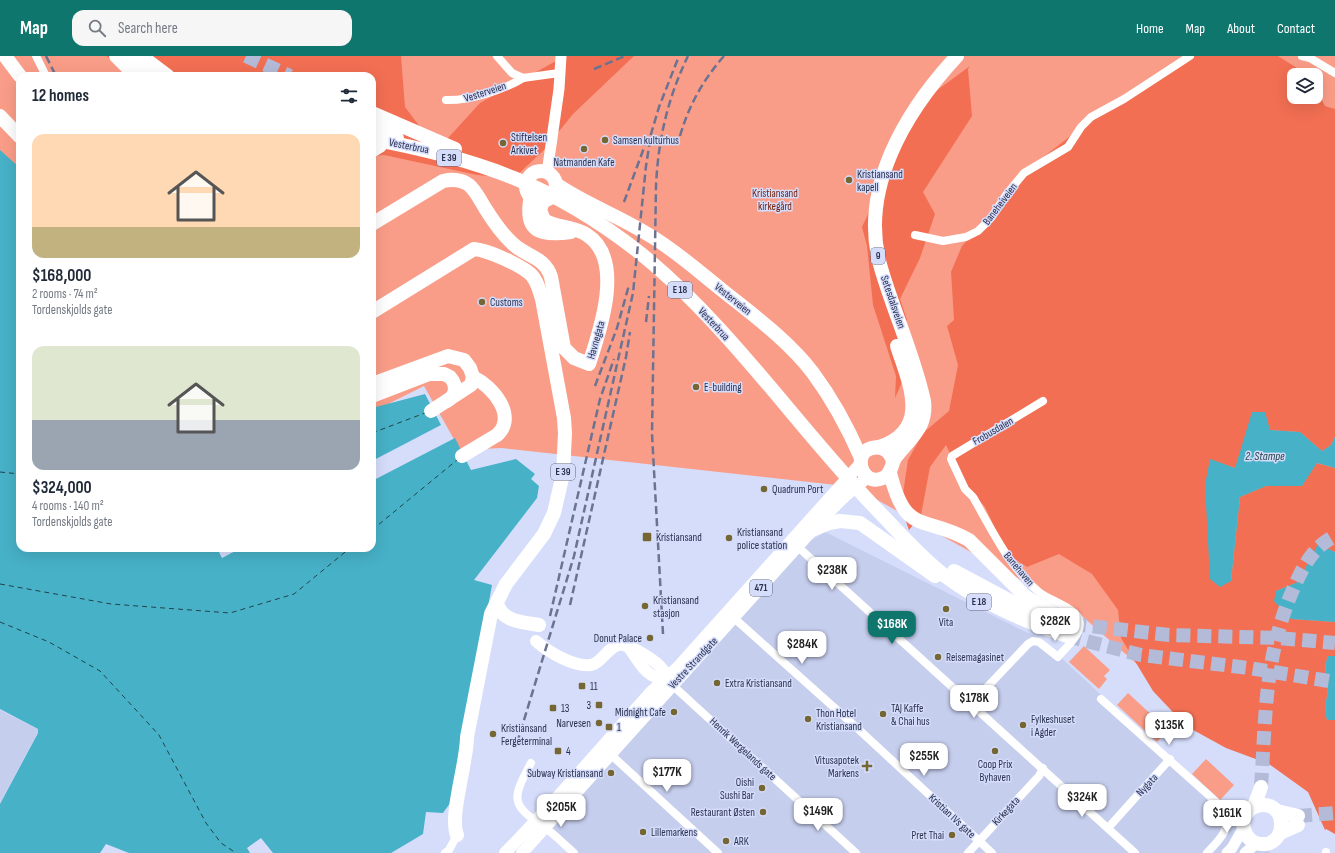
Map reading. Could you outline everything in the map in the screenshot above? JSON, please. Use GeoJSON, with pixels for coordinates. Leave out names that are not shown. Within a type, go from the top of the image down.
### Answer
{"type":"FeatureCollection","features":[{"type":"Feature","properties":{"kind":"highway"},"geometry":{"type":"LineString","coordinates":[[5,56],[17,72]]}},
{"type":"Feature","properties":{"kind":"highway"},"geometry":{"type":"LineString","coordinates":[[116,56],[132,72]]}},
{"type":"Feature","properties":{"kind":"highway"},"geometry":{"type":"LineString","coordinates":[[128,56],[148,72]]}},
{"type":"Feature","properties":{"kind":"highway"},"geometry":{"type":"LineString","coordinates":[[140,56],[162,72]]}},
{"type":"Feature","properties":{"kind":"highway","name":"Setesdalsveien"},"geometry":{"type":"LineString","coordinates":[[876,447],[889,443],[901,434],[912,417],[914,404],[890,314],[870,261],[866,231],[867,202],[872,176],[885,146],[910,104],[944,56]]}},
{"type":"Feature","properties":{"kind":"highway","name":"Setesdalsveien"},"geometry":{"type":"LineString","coordinates":[[891,468],[920,426],[925,408],[918,379],[877,254],[874,220],[877,195],[886,165],[909,120],[936,80],[957,56]]}},
{"type":"Feature","properties":{"kind":"highway"},"geometry":{"type":"LineString","coordinates":[[0,116],[16,133]]}},
{"type":"Feature","properties":{"kind":"highway","name":"E 39"},"geometry":{"type":"LineString","coordinates":[[376,116],[391,129]]}},
{"type":"Feature","properties":{"kind":"highway","name":"E 39"},"geometry":{"type":"LineString","coordinates":[[376,127],[391,129],[521,176],[540,190]]}},
{"type":"Feature","properties":{"kind":"highway","name":"Vesterbrua"},"geometry":{"type":"LineString","coordinates":[[376,140],[427,150],[465,160],[510,175],[562,200],[616,235],[669,279],[703,312],[849,480],[915,549],[1012,602],[1070,630]]}},
{"type":"Feature","properties":{"kind":"highway"},"geometry":{"type":"LineString","coordinates":[[540,190],[537,172],[547,173]]}},
{"type":"Feature","properties":{"kind":"highway","name":"Havnegata"},"geometry":{"type":"LineString","coordinates":[[376,222],[443,181],[453,180],[464,182],[475,193],[505,237],[514,246],[537,258],[547,267],[551,277],[564,348],[574,358],[589,364],[603,315],[606,282],[603,255],[593,239],[579,231],[555,234],[544,233],[537,229],[528,217],[540,190]]}},
{"type":"Feature","properties":{"kind":"highway","name":"Vesterveien"},"geometry":{"type":"LineString","coordinates":[[540,190],[588,204],[627,222],[665,245],[690,264],[790,348],[813,373],[847,427],[860,461]]}},
{"type":"Feature","properties":{"kind":"highway","name":"E 39"},"geometry":{"type":"LineString","coordinates":[[376,310],[474,249],[484,250],[529,272],[538,284],[542,299],[564,418],[565,433],[563,474],[554,513],[544,534],[506,584],[491,614],[467,737],[467,752],[453,822],[456,835]]}},
{"type":"Feature","properties":{"kind":"highway"},"geometry":{"type":"LineString","coordinates":[[376,383],[448,356],[464,360],[470,368],[473,377],[471,385],[466,389],[451,398],[431,410],[454,395],[455,385],[447,375],[430,374],[376,394]]}},
{"type":"Feature","properties":{"kind":"highway"},"geometry":{"type":"LineString","coordinates":[[462,456],[497,435],[501,431],[505,420],[505,413],[501,404],[485,384],[473,377]]}},
{"type":"Feature","properties":{"kind":"highway","name":"Vesterveien"},"geometry":{"type":"LineString","coordinates":[[847,427],[876,447]]}},
{"type":"Feature","properties":{"kind":"highway"},"geometry":{"type":"LineString","coordinates":[[860,461],[864,452],[876,447]]}},
{"type":"Feature","properties":{"kind":"highway","name":"E 18"},"geometry":{"type":"LineString","coordinates":[[876,447],[889,452],[896,495],[905,512],[917,521],[960,535],[969,540],[1026,597],[1070,630]]}},
{"type":"Feature","properties":{"kind":"highway","name":"E 18"},"geometry":{"type":"LineString","coordinates":[[860,461],[862,472],[870,478]]}},
{"type":"Feature","properties":{"kind":"highway"},"geometry":{"type":"LineString","coordinates":[[877,535],[872,517],[870,478],[882,479],[891,468]]}},
{"type":"Feature","properties":{"kind":"highway"},"geometry":{"type":"LineString","coordinates":[[812,530],[829,523],[852,520],[860,523],[877,535]]}},
{"type":"Feature","properties":{"kind":"highway","name":"E 18"},"geometry":{"type":"LineString","coordinates":[[877,535],[898,551],[960,592],[984,605],[1017,621],[1037,628],[1070,630]]}},
{"type":"Feature","properties":{"kind":"highway"},"geometry":{"type":"LineString","coordinates":[[497,604],[500,613],[505,617],[539,625]]}},
{"type":"Feature","properties":{"kind":"highway"},"geometry":{"type":"LineString","coordinates":[[1265,788],[1282,823],[1280,833],[1277,838],[1268,843],[1257,843],[1248,837],[1244,827],[1244,819],[1252,808],[1265,788]]}},
{"type":"Feature","properties":{"kind":"highway"},"geometry":{"type":"LineString","coordinates":[[1252,808],[1260,805],[1274,809],[1298,820],[1280,833]]}},
{"type":"Feature","properties":{"kind":"main road"},"geometry":{"type":"LineString","coordinates":[[547,173],[559,89],[561,56]]}},
{"type":"Feature","properties":{"kind":"main road","name":"Vestre Strandgate"},"geometry":{"type":"LineString","coordinates":[[505,853],[540,824],[669,682],[727,612],[860,461]]}},
{"type":"Feature","properties":{"kind":"main road","name":"Vestre Strandgate"},"geometry":{"type":"LineString","coordinates":[[669,682],[734,618],[812,530],[844,497],[870,478]]}},
{"type":"Feature","properties":{"kind":"main road","name":"Vestre Strandgate"},"geometry":{"type":"LineString","coordinates":[[536,641],[553,655],[587,665],[595,663],[612,648],[618,646],[628,646],[647,673],[656,678],[669,682]]}},
{"type":"Feature","properties":{"kind":"main road","name":"Vestre Strandgate"},"geometry":{"type":"LineString","coordinates":[[522,853],[540,824]]}},
{"type":"Feature","properties":{"kind":"main road"},"geometry":{"type":"LineString","coordinates":[[1227,853],[1232,848],[1244,827]]}},
{"type":"Feature","properties":{"kind":"main road"},"geometry":{"type":"LineString","coordinates":[[1245,853],[1257,843]]}},
{"type":"Feature","properties":{"kind":"street"},"geometry":{"type":"LineString","coordinates":[[36,56],[44,72]]}},
{"type":"Feature","properties":{"kind":"street"},"geometry":{"type":"LineString","coordinates":[[497,56],[512,73],[523,78]]}},
{"type":"Feature","properties":{"kind":"street","name":"Baneheiveien"},"geometry":{"type":"LineString","coordinates":[[915,234],[943,241],[966,237],[978,231],[991,218],[1006,195],[1024,173],[1068,147],[1081,127],[1091,117],[1124,99],[1190,56]]}},
{"type":"Feature","properties":{"kind":"street"},"geometry":{"type":"LineString","coordinates":[[1302,56],[1310,58],[1335,73]]}},
{"type":"Feature","properties":{"kind":"street","name":"Vesterveien"},"geometry":{"type":"LineString","coordinates":[[446,100],[460,100],[477,96],[523,78],[559,73]]}},
{"type":"Feature","properties":{"kind":"street"},"geometry":{"type":"LineString","coordinates":[[376,152],[382,148],[391,129]]}},
{"type":"Feature","properties":{"kind":"street","name":"Frobusdalen"},"geometry":{"type":"LineString","coordinates":[[952,464],[952,456],[1043,401]]}},
{"type":"Feature","properties":{"kind":"street","name":"Banehaven"},"geometry":{"type":"LineString","coordinates":[[952,464],[1002,548],[1020,573],[1039,592],[1052,601],[1074,612],[1078,618],[1079,631],[1058,657],[1039,642],[1034,641],[1028,644],[971,704]]}},
{"type":"Feature","properties":{"kind":"street"},"geometry":{"type":"LineString","coordinates":[[798,547],[1135,853]]}},
{"type":"Feature","properties":{"kind":"street","name":"Kristian IVs gate"},"geometry":{"type":"LineString","coordinates":[[734,618],[856,727],[992,853]]}},
{"type":"Feature","properties":{"kind":"street","name":"Henrik Wergelands gate"},"geometry":{"type":"LineString","coordinates":[[669,682],[856,853]]}},
{"type":"Feature","properties":{"kind":"street"},"geometry":{"type":"LineString","coordinates":[[1102,699],[1223,808],[1227,823],[1226,830],[1223,836],[1207,853]]}},
{"type":"Feature","properties":{"kind":"street"},"geometry":{"type":"LineString","coordinates":[[606,751],[718,853]]}},
{"type":"Feature","properties":{"kind":"street","name":"Nygata"},"geometry":{"type":"LineString","coordinates":[[1108,828],[1170,759]]}},
{"type":"Feature","properties":{"kind":"street"},"geometry":{"type":"LineString","coordinates":[[531,763],[520,784],[517,799],[518,805],[522,811],[574,853]]}},
{"type":"Feature","properties":{"kind":"street","name":"Kirkegata"},"geometry":{"type":"LineString","coordinates":[[968,853],[1039,776],[1043,768]]}},
{"type":"Feature","properties":{"kind":"street"},"geometry":{"type":"LineString","coordinates":[[447,852],[456,835]]}},
{"type":"Feature","properties":{"kind":"shaded area"},"geometry":{"type":"Polygon","coordinates":[[[107,56],[401,56],[405,107],[429,139],[448,138],[480,103],[565,56],[634,56],[573,114],[544,150],[514,178],[477,175],[384,155],[376,156],[376,72],[123,72],[107,56]]]}},
{"type":"Feature","properties":{"kind":"shaded area"},"geometry":{"type":"Polygon","coordinates":[[[1189,56],[1278,56],[1297,68],[1287,68],[1287,104],[1323,104],[1323,102],[1325,106],[1335,109],[1335,437],[1331,445],[1322,451],[1300,432],[1270,430],[1242,448],[1235,468],[1211,460],[1231,581],[1240,497],[1266,486],[1302,486],[1316,463],[1335,468],[1335,552],[1318,545],[1298,582],[1276,591],[1291,619],[1335,622],[1335,656],[1328,656],[1325,666],[1328,688],[1325,706],[1327,720],[1335,720],[1335,834],[1326,829],[1325,830],[1308,792],[1269,764],[1226,748],[1186,726],[1153,691],[1121,638],[1118,610],[1092,574],[1059,554],[1027,567],[1007,554],[985,507],[964,483],[946,445],[930,467],[921,515],[909,530],[901,507],[908,460],[923,433],[949,411],[958,365],[947,326],[954,320],[951,272],[962,246],[993,212],[1020,175],[1095,117],[1189,56]]]}},
{"type":"Feature","properties":{"kind":"shaded area"},"geometry":{"type":"Polygon","coordinates":[[[970,66],[968,69],[972,116],[923,192],[935,214],[920,258],[900,299],[907,320],[901,324],[907,371],[895,398],[896,376],[873,305],[867,246],[862,227],[868,214],[879,169],[906,113],[970,66]]]}},
{"type":"Feature","properties":{"kind":"shaded area"},"geometry":{"type":"Polygon","coordinates":[[[825,532],[1042,640],[1271,853],[576,853],[549,826],[798,548],[825,532]]]}},
{"type":"Feature","properties":{"kind":"shaded area"},"geometry":{"type":"Polygon","coordinates":[[[0,710],[39,730],[0,803],[0,710]]]}},
{"type":"Feature","properties":{"kind":"green space","name":"Kristiansand kirkegård"},"geometry":{"type":"Polygon","coordinates":[[[0,56],[1335,56],[1335,799],[1224,740],[1075,610],[854,487],[502,448],[460,450],[424,386],[376,410],[376,72],[16,72],[16,172],[0,160],[0,56]]]}},
{"type":"Feature","properties":{"kind":"green space"},"geometry":{"type":"Polygon","coordinates":[[[1084,646],[1110,670],[1104,676],[1107,679],[1099,689],[1069,662],[1084,646]]]}},
{"type":"Feature","properties":{"kind":"green space"},"geometry":{"type":"Polygon","coordinates":[[[1128,693],[1168,730],[1157,742],[1117,705],[1128,693]]]}},
{"type":"Feature","properties":{"kind":"green space"},"geometry":{"type":"Polygon","coordinates":[[[1206,759],[1234,785],[1220,800],[1192,774],[1206,759]]]}},
{"type":"Feature","properties":{"kind":"water"},"geometry":{"type":"Polygon","coordinates":[[[0,150],[16,164],[16,552],[219,552],[222,558],[233,552],[376,552],[376,479],[455,438],[471,470],[516,459],[535,474],[531,479],[539,486],[537,498],[474,580],[492,585],[453,799],[443,813],[426,812],[423,834],[391,853],[273,853],[261,838],[247,848],[250,853],[129,853],[106,844],[100,853],[0,853],[0,804],[38,733],[38,729],[0,709],[0,150]]]}},
{"type":"Feature","properties":{"kind":"water"},"geometry":{"type":"Polygon","coordinates":[[[425,394],[441,425],[376,459],[376,407],[425,394]]]}},
{"type":"Feature","properties":{"kind":"water","name":"2. Stampe"},"geometry":{"type":"Polygon","coordinates":[[[1252,412],[1265,412],[1270,430],[1300,432],[1322,451],[1331,445],[1335,437],[1335,468],[1317,463],[1302,486],[1266,486],[1240,497],[1231,581],[1220,587],[1210,579],[1205,485],[1210,459],[1235,468],[1252,412]]]}},
{"type":"Feature","properties":{"kind":"water"},"geometry":{"type":"Polygon","coordinates":[[[1318,544],[1335,552],[1335,622],[1291,619],[1274,601],[1276,591],[1298,582],[1318,544]]]}},
{"type":"Feature","properties":{"kind":"water"},"geometry":{"type":"Polygon","coordinates":[[[1328,656],[1335,656],[1335,720],[1327,720],[1325,710],[1328,683],[1325,666],[1328,656]]]}},
{"type":"Feature","properties":{"kind":"ferry route"},"geometry":{"type":"LineString","coordinates":[[376,431],[425,413]]}},
{"type":"Feature","properties":{"kind":"ferry route"},"geometry":{"type":"LineString","coordinates":[[376,527],[457,460]]}},
{"type":"Feature","properties":{"kind":"ferry route"},"geometry":{"type":"LineString","coordinates":[[0,472],[16,474]]}},
{"type":"Feature","properties":{"kind":"ferry route"},"geometry":{"type":"LineString","coordinates":[[0,584],[111,604],[230,613],[294,594],[345,552]]}},
{"type":"Feature","properties":{"kind":"ferry route"},"geometry":{"type":"LineString","coordinates":[[0,622],[49,642],[100,671],[159,735],[206,823],[221,843],[236,853]]}},
{"type":"Feature","properties":{"kind":"tunnel"},"geometry":{"type":"LineString","coordinates":[[246,56],[281,72]]}},
{"type":"Feature","properties":{"kind":"tunnel"},"geometry":{"type":"LineString","coordinates":[[1261,787],[1268,686],[1277,637],[1284,612],[1294,587],[1310,557],[1327,540],[1335,536]]}},
{"type":"Feature","properties":{"kind":"tunnel"},"geometry":{"type":"LineString","coordinates":[[1072,624],[1169,635],[1279,638],[1335,643]]}},
{"type":"Feature","properties":{"kind":"tunnel"},"geometry":{"type":"LineString","coordinates":[[1067,636],[1141,655],[1249,668],[1335,682]]}},
{"type":"Feature","properties":{"kind":"tunnel"},"geometry":{"type":"LineString","coordinates":[[1298,816],[1335,813]]}},
{"type":"Feature","properties":{"kind":"railway"},"geometry":{"type":"LineString","coordinates":[[46,56],[54,72]]}},
{"type":"Feature","properties":{"kind":"railway"},"geometry":{"type":"LineString","coordinates":[[594,69],[625,56]]}},
{"type":"Feature","properties":{"kind":"railway"},"geometry":{"type":"LineString","coordinates":[[517,743],[574,556],[633,293],[646,166],[651,134],[659,107],[679,56]]}},
{"type":"Feature","properties":{"kind":"railway"},"geometry":{"type":"LineString","coordinates":[[663,634],[652,434],[656,186],[659,152],[665,119],[675,87],[688,56]]}},
{"type":"Feature","properties":{"kind":"railway"},"geometry":{"type":"LineString","coordinates":[[680,136],[692,103],[703,84],[724,56]]}},
{"type":"Feature","properties":{"kind":"railway"},"geometry":{"type":"LineString","coordinates":[[624,202],[645,145]]}},
{"type":"Feature","properties":{"kind":"railway"},"geometry":{"type":"LineString","coordinates":[[595,386],[617,328],[629,285]]}},
{"type":"Feature","properties":{"kind":"railway"},"geometry":{"type":"LineString","coordinates":[[646,322],[649,296]]}},
{"type":"Feature","properties":{"kind":"railway"},"geometry":{"type":"LineString","coordinates":[[570,605],[626,357],[630,332]]}},
{"type":"Feature","properties":{"kind":"railway"},"geometry":{"type":"LineString","coordinates":[[550,616],[600,399],[614,359]]}},
{"type":"Feature","properties":{"kind":"place","name":"Samsen kulturhus"},"geometry":{"type":"Point","coordinates":[605,140]}},
{"type":"Feature","properties":{"kind":"place","name":"Stiftelsen Arkivet"},"geometry":{"type":"Point","coordinates":[503,143]}},
{"type":"Feature","properties":{"kind":"place","name":"Natmanden Kafe"},"geometry":{"type":"Point","coordinates":[584,149]}},
{"type":"Feature","properties":{"kind":"place","name":"Kristiansand kapell"},"geometry":{"type":"Point","coordinates":[849,180]}},
{"type":"Feature","properties":{"kind":"place","name":"Customs"},"geometry":{"type":"Point","coordinates":[482,302]}},
{"type":"Feature","properties":{"kind":"place","name":"E-building"},"geometry":{"type":"Point","coordinates":[696,387]}},
{"type":"Feature","properties":{"kind":"place","name":"Quadrum Port"},"geometry":{"type":"Point","coordinates":[764,489]}},
{"type":"Feature","properties":{"kind":"place","name":"Kristiansand"},"geometry":{"type":"Point","coordinates":[647,537]}},
{"type":"Feature","properties":{"kind":"place","name":"Kristiansand police station"},"geometry":{"type":"Point","coordinates":[729,538]}},
{"type":"Feature","properties":{"kind":"place","name":"Kristiansand stasjon"},"geometry":{"type":"Point","coordinates":[645,606]}},
{"type":"Feature","properties":{"kind":"place","name":"Vita"},"geometry":{"type":"Point","coordinates":[946,609]}},
{"type":"Feature","properties":{"kind":"place","name":"Donut Palace"},"geometry":{"type":"Point","coordinates":[650,638]}},
{"type":"Feature","properties":{"kind":"place","name":"Reisemagasinet"},"geometry":{"type":"Point","coordinates":[938,657]}},
{"type":"Feature","properties":{"kind":"place","name":"Extra Kristiansand"},"geometry":{"type":"Point","coordinates":[717,683]}},
{"type":"Feature","properties":{"kind":"place","name":"11"},"geometry":{"type":"Point","coordinates":[582,686]}},
{"type":"Feature","properties":{"kind":"place","name":"3"},"geometry":{"type":"Point","coordinates":[599,705]}},
{"type":"Feature","properties":{"kind":"place","name":"13"},"geometry":{"type":"Point","coordinates":[553,708]}},
{"type":"Feature","properties":{"kind":"place","name":"Midnight Cafe"},"geometry":{"type":"Point","coordinates":[674,712]}},
{"type":"Feature","properties":{"kind":"place","name":"TAJ Kaffe & Chai hus"},"geometry":{"type":"Point","coordinates":[883,714]}},
{"type":"Feature","properties":{"kind":"place","name":"Thon Hotel Kristiansand"},"geometry":{"type":"Point","coordinates":[808,719]}},
{"type":"Feature","properties":{"kind":"place","name":"Narvesen"},"geometry":{"type":"Point","coordinates":[599,723]}},
{"type":"Feature","properties":{"kind":"place","name":"Fylkeshuset i Agder"},"geometry":{"type":"Point","coordinates":[1023,725]}},
{"type":"Feature","properties":{"kind":"place","name":"1"},"geometry":{"type":"Point","coordinates":[609,727]}},
{"type":"Feature","properties":{"kind":"place","name":"Kristiansand Fergeterminal"},"geometry":{"type":"Point","coordinates":[493,734]}},
{"type":"Feature","properties":{"kind":"place","name":"4"},"geometry":{"type":"Point","coordinates":[558,751]}},
{"type":"Feature","properties":{"kind":"place","name":"Coop Prix Byhaven"},"geometry":{"type":"Point","coordinates":[995,751]}},
{"type":"Feature","properties":{"kind":"place","name":"Vitusapotek Markens"},"geometry":{"type":"Point","coordinates":[867,766]}},
{"type":"Feature","properties":{"kind":"place","name":"Subway Kristiansand"},"geometry":{"type":"Point","coordinates":[611,773]}},
{"type":"Feature","properties":{"kind":"place","name":"Oishi Sushi Bar"},"geometry":{"type":"Point","coordinates":[762,788]}},
{"type":"Feature","properties":{"kind":"place","name":"Restaurant Østen"},"geometry":{"type":"Point","coordinates":[763,812]}},
{"type":"Feature","properties":{"kind":"place","name":"Lillemarkens"},"geometry":{"type":"Point","coordinates":[643,832]}},
{"type":"Feature","properties":{"kind":"place","name":"Pret Thai"},"geometry":{"type":"Point","coordinates":[952,835]}},
{"type":"Feature","properties":{"kind":"place","name":"ARK"},"geometry":{"type":"Point","coordinates":[726,841]}}]}
